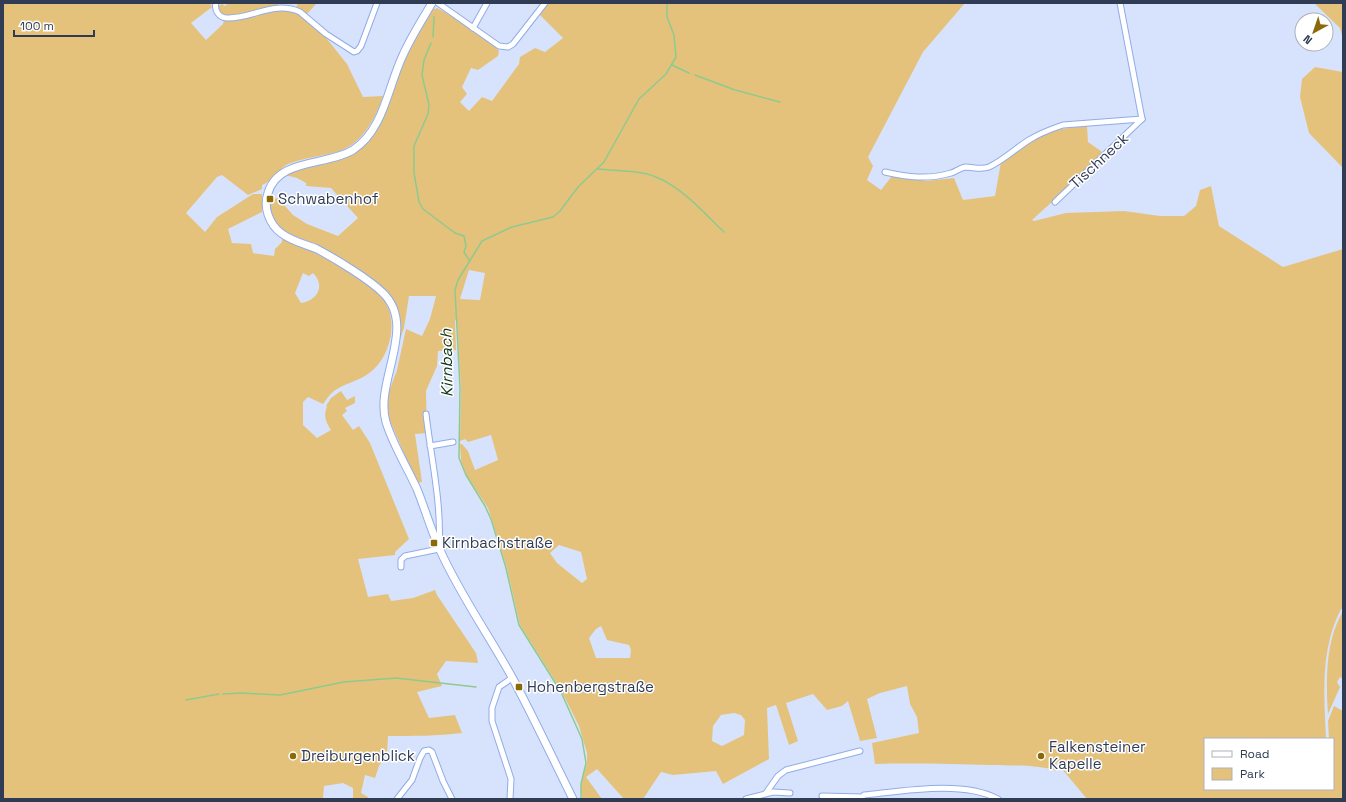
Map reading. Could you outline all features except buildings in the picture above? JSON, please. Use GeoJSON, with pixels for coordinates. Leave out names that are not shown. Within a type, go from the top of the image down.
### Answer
{"type":"FeatureCollection","features":[{"type":"Feature","properties":{"kind":"main road"},"geometry":{"type":"LineString","coordinates":[[432,3],[403,54],[380,115],[364,141],[352,150],[336,157],[298,166],[284,173],[273,182],[268,192],[266,203],[269,218],[281,233],[315,249],[355,273],[384,293],[394,309],[397,326],[395,350],[383,407],[389,429],[417,489],[439,549],[470,610],[512,678],[573,799]]}},
{"type":"Feature","properties":{"kind":"street"},"geometry":{"type":"LineString","coordinates":[[216,3],[216,11],[219,15],[226,18],[260,10],[292,8],[300,12],[333,39],[354,52],[358,51],[361,46],[377,3]]}},
{"type":"Feature","properties":{"kind":"street"},"geometry":{"type":"LineString","coordinates":[[438,3],[500,46],[508,47],[513,44],[546,3]]}},
{"type":"Feature","properties":{"kind":"street"},"geometry":{"type":"LineString","coordinates":[[472,28],[488,3]]}},
{"type":"Feature","properties":{"kind":"street"},"geometry":{"type":"LineString","coordinates":[[1120,3],[1142,119]]}},
{"type":"Feature","properties":{"kind":"street","name":"Tischneck"},"geometry":{"type":"LineString","coordinates":[[885,172],[907,177],[927,178],[952,173],[965,167],[974,169],[988,167],[1008,156],[1029,140],[1051,128],[1063,125],[1142,119]]}},
{"type":"Feature","properties":{"kind":"street","name":"Tischneck"},"geometry":{"type":"LineString","coordinates":[[1055,202],[1142,119]]}},
{"type":"Feature","properties":{"kind":"street"},"geometry":{"type":"LineString","coordinates":[[401,567],[400,560],[405,556],[439,549],[440,530],[426,414]]}},
{"type":"Feature","properties":{"kind":"street"},"geometry":{"type":"LineString","coordinates":[[430,446],[453,442]]}},
{"type":"Feature","properties":{"kind":"street"},"geometry":{"type":"LineString","coordinates":[[510,799],[511,779],[492,721],[492,708],[499,687],[512,678]]}},
{"type":"Feature","properties":{"kind":"street"},"geometry":{"type":"LineString","coordinates":[[397,799],[412,780],[424,751],[429,750],[432,752],[443,782],[452,799]]}},
{"type":"Feature","properties":{"kind":"street"},"geometry":{"type":"LineString","coordinates":[[766,794],[778,776],[786,770],[860,751]]}},
{"type":"Feature","properties":{"kind":"street"},"geometry":{"type":"LineString","coordinates":[[822,796],[862,798],[864,795],[928,790],[961,790],[980,792],[998,799]]}},
{"type":"Feature","properties":{"kind":"street"},"geometry":{"type":"LineString","coordinates":[[746,799],[766,794],[790,793]]}},
{"type":"Feature","properties":{"kind":"green space"},"geometry":{"type":"Polygon","coordinates":[[[3,3],[210,3],[212,7],[191,23],[206,40],[223,24],[224,20],[278,9],[296,11],[319,29],[347,64],[363,97],[383,96],[376,114],[366,131],[352,145],[333,153],[288,164],[269,181],[262,185],[262,189],[248,195],[222,175],[217,177],[186,213],[205,232],[217,217],[253,194],[262,194],[262,212],[228,229],[232,243],[251,244],[253,253],[274,256],[275,249],[282,242],[282,239],[293,243],[321,256],[352,274],[365,283],[384,300],[391,317],[392,326],[389,345],[381,361],[367,375],[335,390],[323,404],[308,397],[303,402],[303,425],[317,438],[331,430],[326,422],[325,416],[326,406],[331,398],[341,391],[347,400],[355,396],[355,403],[345,408],[347,411],[342,415],[353,430],[359,426],[370,443],[409,539],[395,552],[395,555],[358,559],[368,597],[388,594],[391,601],[413,598],[435,590],[476,653],[478,663],[446,661],[437,674],[442,686],[417,692],[429,718],[455,715],[462,733],[388,736],[387,753],[379,766],[375,778],[365,775],[361,793],[368,797],[368,799],[353,799],[353,788],[343,783],[324,786],[323,799],[3,799],[3,3]],[[303,273],[295,293],[301,303],[307,302],[318,292],[319,283],[317,278],[313,273],[309,276],[303,273]]]}},
{"type":"Feature","properties":{"kind":"green space"},"geometry":{"type":"Polygon","coordinates":[[[228,3],[278,3],[278,6],[231,17],[221,15],[217,7],[222,4],[225,6],[228,3]]]}},
{"type":"Feature","properties":{"kind":"green space"},"geometry":{"type":"Polygon","coordinates":[[[298,3],[317,3],[306,15],[296,7],[298,3]]]}},
{"type":"Feature","properties":{"kind":"green space"},"geometry":{"type":"Polygon","coordinates":[[[548,3],[965,3],[923,52],[868,157],[873,166],[867,180],[881,190],[892,176],[927,181],[954,178],[963,200],[995,196],[1001,162],[1027,144],[1053,130],[1087,126],[1088,142],[1105,154],[1032,220],[1034,221],[1066,213],[1124,211],[1160,216],[1184,216],[1196,206],[1200,190],[1211,186],[1219,226],[1283,267],[1343,249],[1343,609],[1341,609],[1334,625],[1326,656],[1324,689],[1326,738],[1204,738],[1204,790],[1334,790],[1334,738],[1329,738],[1328,721],[1334,706],[1343,711],[1343,799],[1087,799],[1062,769],[1062,763],[1057,762],[1055,769],[1057,771],[1041,767],[1025,766],[875,764],[872,743],[919,733],[917,717],[910,704],[907,686],[880,693],[867,699],[877,738],[860,741],[848,701],[842,706],[827,710],[813,694],[786,703],[798,741],[789,745],[776,705],[767,708],[769,759],[723,784],[716,771],[673,775],[661,772],[643,799],[624,799],[597,769],[586,777],[602,799],[582,799],[581,785],[587,763],[587,753],[579,726],[561,690],[520,625],[507,568],[488,508],[467,476],[461,461],[460,444],[462,444],[468,451],[475,470],[498,460],[491,435],[468,442],[465,439],[460,441],[461,388],[457,320],[455,320],[456,350],[438,351],[437,366],[426,391],[427,433],[415,434],[422,482],[417,483],[387,414],[387,397],[397,370],[406,329],[422,336],[430,319],[436,296],[409,296],[404,328],[398,345],[396,306],[387,291],[371,279],[289,235],[280,228],[275,222],[271,213],[270,199],[278,198],[293,215],[307,224],[338,236],[358,218],[331,188],[306,186],[306,183],[297,178],[285,175],[343,156],[354,151],[374,135],[411,44],[429,14],[437,8],[492,43],[499,51],[498,56],[478,70],[471,68],[462,87],[467,94],[460,102],[469,111],[482,97],[492,101],[519,64],[520,57],[535,48],[545,52],[563,38],[540,15],[548,3]],[[469,270],[460,299],[480,300],[485,273],[469,270]],[[559,545],[550,553],[557,563],[582,583],[587,579],[581,552],[559,545]],[[601,626],[596,629],[589,638],[596,658],[630,658],[631,650],[629,645],[607,640],[601,626]],[[734,713],[721,715],[713,726],[712,741],[722,746],[744,735],[745,720],[741,715],[734,713]]]}},
{"type":"Feature","properties":{"kind":"green space"},"geometry":{"type":"Polygon","coordinates":[[[1314,3],[1343,3],[1343,39],[1340,28],[1334,22],[1334,12],[1323,12],[1314,3]]]}},
{"type":"Feature","properties":{"kind":"green space"},"geometry":{"type":"Polygon","coordinates":[[[1315,67],[1343,72],[1343,168],[1309,133],[1300,97],[1302,79],[1315,67]]]}},
{"type":"Feature","properties":{"kind":"green space"},"geometry":{"type":"Polygon","coordinates":[[[1343,611],[1343,679],[1340,677],[1337,682],[1340,687],[1328,714],[1328,661],[1333,635],[1343,611]]]}},
{"type":"Feature","properties":{"kind":"waterway","name":"Kirnbach"},"geometry":{"type":"LineString","coordinates":[[581,799],[581,784],[586,763],[582,739],[561,692],[519,625],[506,568],[491,519],[485,506],[466,475],[459,458],[460,388],[455,290],[458,280],[482,241],[512,227],[553,217],[560,211],[578,187],[604,162],[639,99],[666,74],[676,57],[674,35],[667,17],[667,3]]}},
{"type":"Feature","properties":{"kind":"waterway"},"geometry":{"type":"LineString","coordinates":[[433,37],[434,17]]}},
{"type":"Feature","properties":{"kind":"waterway"},"geometry":{"type":"LineString","coordinates":[[431,43],[424,60],[422,75],[429,105],[428,114],[414,146],[414,173],[419,202],[423,209],[455,233],[464,236],[466,246],[464,252],[469,260]]}},
{"type":"Feature","properties":{"kind":"waterway"},"geometry":{"type":"LineString","coordinates":[[672,65],[689,73]]}},
{"type":"Feature","properties":{"kind":"waterway"},"geometry":{"type":"LineString","coordinates":[[695,75],[735,90],[780,102]]}},
{"type":"Feature","properties":{"kind":"waterway"},"geometry":{"type":"LineString","coordinates":[[598,169],[628,171],[656,177],[675,187],[684,194],[724,232]]}},
{"type":"Feature","properties":{"kind":"waterway"},"geometry":{"type":"LineString","coordinates":[[223,694],[241,693],[280,695],[344,682],[396,678],[476,687]]}},
{"type":"Feature","properties":{"kind":"waterway"},"geometry":{"type":"LineString","coordinates":[[186,700],[219,694]]}},
{"type":"Feature","properties":{"kind":"place","name":"Schwabenhof"},"geometry":{"type":"Point","coordinates":[270,199]}},
{"type":"Feature","properties":{"kind":"place","name":"Kirnbachstraße"},"geometry":{"type":"Point","coordinates":[434,543]}},
{"type":"Feature","properties":{"kind":"place","name":"Hohenbergstraße"},"geometry":{"type":"Point","coordinates":[519,687]}},
{"type":"Feature","properties":{"kind":"place","name":"Dreiburgenblick"},"geometry":{"type":"Point","coordinates":[293,756]}},
{"type":"Feature","properties":{"kind":"place","name":"Falkensteiner Kapelle"},"geometry":{"type":"Point","coordinates":[1041,756]}}]}
